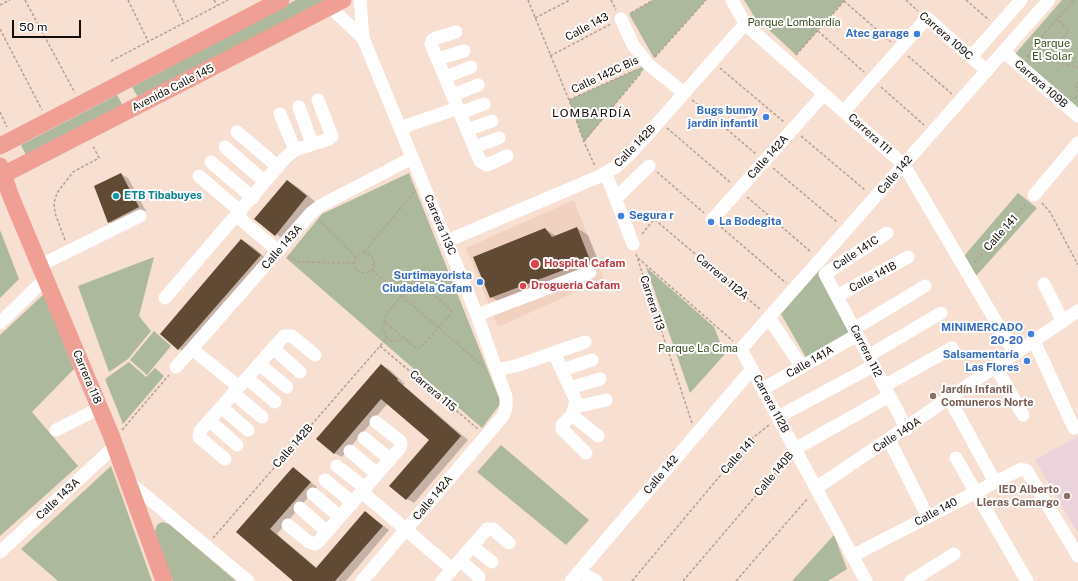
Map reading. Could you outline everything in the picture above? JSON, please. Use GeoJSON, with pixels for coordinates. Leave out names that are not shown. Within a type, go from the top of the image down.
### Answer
{"type":"FeatureCollection","features":[{"type":"Feature","properties":{"kind":"main road"},"geometry":{"type":"LineString","coordinates":[[0,146],[123,83],[274,2]]}},
{"type":"Feature","properties":{"kind":"main road","name":"Avenida Calle 145"},"geometry":{"type":"LineString","coordinates":[[2,170],[135,108],[337,4]]}},
{"type":"Feature","properties":{"kind":"main road"},"geometry":{"type":"LineString","coordinates":[[123,83],[125,94],[135,108]]}},
{"type":"Feature","properties":{"kind":"main road","name":"Carrera 118"},"geometry":{"type":"LineString","coordinates":[[2,170],[114,443],[164,581]]}},
{"type":"Feature","properties":{"kind":"street","name":"Carrera 113C"},"geometry":{"type":"LineString","coordinates":[[360,0],[363,38]]}},
{"type":"Feature","properties":{"kind":"street","name":"Carrera 111"},"geometry":{"type":"LineString","coordinates":[[732,0],[745,24],[904,165],[1015,354]]}},
{"type":"Feature","properties":{"kind":"street"},"geometry":{"type":"LineString","coordinates":[[971,57],[1021,0]]}},
{"type":"Feature","properties":{"kind":"street","name":"Calle 142"},"geometry":{"type":"LineString","coordinates":[[742,349],[1049,0]]}},
{"type":"Feature","properties":{"kind":"street","name":"Carrera 113C"},"geometry":{"type":"LineString","coordinates":[[337,4],[363,38],[477,315],[506,397],[506,408],[503,416]]}},
{"type":"Feature","properties":{"kind":"street"},"geometry":{"type":"LineString","coordinates":[[844,111],[927,18]]}},
{"type":"Feature","properties":{"kind":"street","name":"Carrera 109C"},"geometry":{"type":"LineString","coordinates":[[927,18],[987,71]]}},
{"type":"Feature","properties":{"kind":"street"},"geometry":{"type":"LineString","coordinates":[[621,19],[633,45],[648,64],[684,93]]}},
{"type":"Feature","properties":{"kind":"street","name":"Calle 142B"},"geometry":{"type":"LineString","coordinates":[[447,241],[603,175],[616,167],[633,152],[745,24]]}},
{"type":"Feature","properties":{"kind":"street"},"geometry":{"type":"LineString","coordinates":[[456,32],[432,40],[431,44],[437,59],[446,76],[474,147],[483,164],[487,165],[507,156]]}},
{"type":"Feature","properties":{"kind":"street"},"geometry":{"type":"LineString","coordinates":[[437,59],[464,51]]}},
{"type":"Feature","properties":{"kind":"street","name":"Carrera 109B"},"geometry":{"type":"LineString","coordinates":[[1004,52],[1078,116]]}},
{"type":"Feature","properties":{"kind":"street"},"geometry":{"type":"LineString","coordinates":[[446,76],[471,67]]}},
{"type":"Feature","properties":{"kind":"street"},"geometry":{"type":"LineString","coordinates":[[453,95],[478,85]]}},
{"type":"Feature","properties":{"kind":"street","name":"Calle 142A"},"geometry":{"type":"LineString","coordinates":[[712,220],[824,94]]}},
{"type":"Feature","properties":{"kind":"street"},"geometry":{"type":"LineString","coordinates":[[165,298],[253,198],[278,167],[295,150],[329,139],[332,136],[318,100]]}},
{"type":"Feature","properties":{"kind":"street"},"geometry":{"type":"LineString","coordinates":[[400,128],[484,104]]}},
{"type":"Feature","properties":{"kind":"street"},"geometry":{"type":"LineString","coordinates":[[299,107],[312,144]]}},
{"type":"Feature","properties":{"kind":"street"},"geometry":{"type":"LineString","coordinates":[[280,114],[295,150]]}},
{"type":"Feature","properties":{"kind":"street"},"geometry":{"type":"LineString","coordinates":[[467,130],[492,122]]}},
{"type":"Feature","properties":{"kind":"street"},"geometry":{"type":"LineString","coordinates":[[237,132],[278,167]]}},
{"type":"Feature","properties":{"kind":"street"},"geometry":{"type":"LineString","coordinates":[[474,147],[499,138]]}},
{"type":"Feature","properties":{"kind":"street"},"geometry":{"type":"LineString","coordinates":[[1034,195],[1078,143]]}},
{"type":"Feature","properties":{"kind":"street"},"geometry":{"type":"LineString","coordinates":[[224,147],[265,182]]}},
{"type":"Feature","properties":{"kind":"street","name":"Calle 143A"},"geometry":{"type":"LineString","coordinates":[[176,367],[311,213],[320,206],[412,158]]}},
{"type":"Feature","properties":{"kind":"street"},"geometry":{"type":"LineString","coordinates":[[211,162],[253,198]]}},
{"type":"Feature","properties":{"kind":"street"},"geometry":{"type":"LineString","coordinates":[[616,198],[649,166]]}},
{"type":"Feature","properties":{"kind":"street"},"geometry":{"type":"LineString","coordinates":[[603,175],[616,198],[633,244]]}},
{"type":"Feature","properties":{"kind":"street"},"geometry":{"type":"LineString","coordinates":[[199,176],[278,251]]}},
{"type":"Feature","properties":{"kind":"street"},"geometry":{"type":"LineString","coordinates":[[0,323],[43,272],[69,251],[140,216]]}},
{"type":"Feature","properties":{"kind":"street","name":"Calle 141C"},"geometry":{"type":"LineString","coordinates":[[825,274],[887,233]]}},
{"type":"Feature","properties":{"kind":"street","name":"Calle 141B"},"geometry":{"type":"LineString","coordinates":[[837,296],[908,257]]}},
{"type":"Feature","properties":{"kind":"street"},"geometry":{"type":"LineString","coordinates":[[477,315],[590,272]]}},
{"type":"Feature","properties":{"kind":"street","name":"Carrera 112"},"geometry":{"type":"LineString","coordinates":[[825,274],[906,429]]}},
{"type":"Feature","properties":{"kind":"street"},"geometry":{"type":"LineString","coordinates":[[1044,284],[1063,322]]}},
{"type":"Feature","properties":{"kind":"street","name":"Calle 141A"},"geometry":{"type":"LineString","coordinates":[[763,389],[802,367],[925,286]]}},
{"type":"Feature","properties":{"kind":"street","name":"Calle 140A"},"geometry":{"type":"LineString","coordinates":[[816,488],[906,429],[1078,312]]}},
{"type":"Feature","properties":{"kind":"street"},"geometry":{"type":"LineString","coordinates":[[778,417],[871,361],[941,313]]}},
{"type":"Feature","properties":{"kind":"street"},"geometry":{"type":"LineString","coordinates":[[769,318],[802,367]]}},
{"type":"Feature","properties":{"kind":"street"},"geometry":{"type":"LineString","coordinates":[[225,459],[199,437],[200,431],[284,336],[288,334],[292,336],[315,355]]}},
{"type":"Feature","properties":{"kind":"street"},"geometry":{"type":"LineString","coordinates":[[1034,341],[1074,428]]}},
{"type":"Feature","properties":{"kind":"street"},"geometry":{"type":"LineString","coordinates":[[497,370],[554,354],[585,342]]}},
{"type":"Feature","properties":{"kind":"street"},"geometry":{"type":"LineString","coordinates":[[273,348],[300,372]]}},
{"type":"Feature","properties":{"kind":"street","name":"Calle 140B"},"geometry":{"type":"LineString","coordinates":[[795,449],[952,348]]}},
{"type":"Feature","properties":{"kind":"street"},"geometry":{"type":"LineString","coordinates":[[192,349],[240,386],[275,402]]}},
{"type":"Feature","properties":{"kind":"street","name":"Carrera 112B"},"geometry":{"type":"LineString","coordinates":[[742,349],[866,581]]}},
{"type":"Feature","properties":{"kind":"street"},"geometry":{"type":"LineString","coordinates":[[554,354],[576,401],[574,411],[562,425],[562,429],[586,453]]}},
{"type":"Feature","properties":{"kind":"street"},"geometry":{"type":"LineString","coordinates":[[562,370],[592,360]]}},
{"type":"Feature","properties":{"kind":"street"},"geometry":{"type":"LineString","coordinates":[[259,364],[287,387]]}},
{"type":"Feature","properties":{"kind":"street"},"geometry":{"type":"LineString","coordinates":[[996,367],[1023,414]]}},
{"type":"Feature","properties":{"kind":"street","name":"Calle 142"},"geometry":{"type":"LineString","coordinates":[[575,576],[752,369]]}},
{"type":"Feature","properties":{"kind":"street"},"geometry":{"type":"LineString","coordinates":[[570,388],[600,379]]}},
{"type":"Feature","properties":{"kind":"street"},"geometry":{"type":"LineString","coordinates":[[240,386],[262,417]]}},
{"type":"Feature","properties":{"kind":"street"},"geometry":{"type":"LineString","coordinates":[[950,398],[995,482]]}},
{"type":"Feature","properties":{"kind":"street"},"geometry":{"type":"LineString","coordinates":[[574,411],[606,400]]}},
{"type":"Feature","properties":{"kind":"street"},"geometry":{"type":"LineString","coordinates":[[221,407],[248,430]]}},
{"type":"Feature","properties":{"kind":"street"},"geometry":{"type":"LineString","coordinates":[[56,430],[100,408]]}},
{"type":"Feature","properties":{"kind":"street"},"geometry":{"type":"LineString","coordinates":[[574,411],[598,436]]}},
{"type":"Feature","properties":{"kind":"street","name":"Calle 142A"},"geometry":{"type":"LineString","coordinates":[[362,581],[503,416]]}},
{"type":"Feature","properties":{"kind":"street"},"geometry":{"type":"LineString","coordinates":[[210,421],[237,445]]}},
{"type":"Feature","properties":{"kind":"street"},"geometry":{"type":"LineString","coordinates":[[288,525],[309,542],[315,544],[400,448],[401,443],[376,422]]}},
{"type":"Feature","properties":{"kind":"street"},"geometry":{"type":"LineString","coordinates":[[364,438],[390,459]]}},
{"type":"Feature","properties":{"kind":"street"},"geometry":{"type":"LineString","coordinates":[[888,440],[928,517]]}},
{"type":"Feature","properties":{"kind":"street","name":"Calle 143A"},"geometry":{"type":"LineString","coordinates":[[0,552],[114,443]]}},
{"type":"Feature","properties":{"kind":"street"},"geometry":{"type":"LineString","coordinates":[[350,451],[377,474]]}},
{"type":"Feature","properties":{"kind":"street"},"geometry":{"type":"LineString","coordinates":[[956,458],[974,492],[1027,581]]}},
{"type":"Feature","properties":{"kind":"street"},"geometry":{"type":"LineString","coordinates":[[337,466],[451,573],[479,577]]}},
{"type":"Feature","properties":{"kind":"street","name":"Calle 140"},"geometry":{"type":"LineString","coordinates":[[852,556],[1021,469],[1027,471],[1078,556]]}},
{"type":"Feature","properties":{"kind":"street"},"geometry":{"type":"LineString","coordinates":[[325,480],[352,503]]}},
{"type":"Feature","properties":{"kind":"street"},"geometry":{"type":"LineString","coordinates":[[128,481],[248,581]]}},
{"type":"Feature","properties":{"kind":"street"},"geometry":{"type":"LineString","coordinates":[[313,494],[340,517]]}},
{"type":"Feature","properties":{"kind":"street"},"geometry":{"type":"LineString","coordinates":[[300,508],[327,532]]}},
{"type":"Feature","properties":{"kind":"street"},"geometry":{"type":"LineString","coordinates":[[144,525],[151,515],[164,512]]}},
{"type":"Feature","properties":{"kind":"street"},"geometry":{"type":"LineString","coordinates":[[451,573],[487,529],[493,529],[509,543]]}},
{"type":"Feature","properties":{"kind":"street"},"geometry":{"type":"LineString","coordinates":[[472,546],[492,562]]}},
{"type":"Feature","properties":{"kind":"street"},"geometry":{"type":"LineString","coordinates":[[911,581],[954,554]]}},
{"type":"Feature","properties":{"kind":"street"},"geometry":{"type":"LineString","coordinates":[[575,576],[596,581]]}},
{"type":"Feature","properties":{"kind":"path"},"geometry":{"type":"LineString","coordinates":[[0,5],[10,0]]}},
{"type":"Feature","properties":{"kind":"path"},"geometry":{"type":"LineString","coordinates":[[25,0],[76,94]]}},
{"type":"Feature","properties":{"kind":"path"},"geometry":{"type":"LineString","coordinates":[[128,0],[148,42]]}},
{"type":"Feature","properties":{"kind":"path"},"geometry":{"type":"LineString","coordinates":[[173,0],[184,23]]}},
{"type":"Feature","properties":{"kind":"path"},"geometry":{"type":"LineString","coordinates":[[214,0],[217,6]]}},
{"type":"Feature","properties":{"kind":"path"},"geometry":{"type":"LineString","coordinates":[[111,61],[228,0]]}},
{"type":"Feature","properties":{"kind":"path"},"geometry":{"type":"LineString","coordinates":[[528,0],[569,100],[584,142],[603,175]]}},
{"type":"Feature","properties":{"kind":"path"},"geometry":{"type":"LineString","coordinates":[[535,18],[570,0]]}},
{"type":"Feature","properties":{"kind":"path","name":"Calle 143"},"geometry":{"type":"LineString","coordinates":[[550,56],[621,19],[653,0]]}},
{"type":"Feature","properties":{"kind":"path"},"geometry":{"type":"LineString","coordinates":[[789,63],[845,0]]}},
{"type":"Feature","properties":{"kind":"path","name":"Carrera 109C"},"geometry":{"type":"LineString","coordinates":[[906,0],[927,18]]}},
{"type":"Feature","properties":{"kind":"path"},"geometry":{"type":"LineString","coordinates":[[966,0],[997,27]]}},
{"type":"Feature","properties":{"kind":"path"},"geometry":{"type":"LineString","coordinates":[[1028,57],[1036,43],[1074,0]]}},
{"type":"Feature","properties":{"kind":"path"},"geometry":{"type":"LineString","coordinates":[[1036,43],[1050,54],[1060,43],[1069,30],[1056,19]]}},
{"type":"Feature","properties":{"kind":"path"},"geometry":{"type":"LineString","coordinates":[[0,29],[43,112]]}},
{"type":"Feature","properties":{"kind":"path"},"geometry":{"type":"LineString","coordinates":[[1004,52],[1078,67]]}},
{"type":"Feature","properties":{"kind":"path","name":"Calle 142C Bis"},"geometry":{"type":"LineString","coordinates":[[569,100],[648,64]]}},
{"type":"Feature","properties":{"kind":"path"},"geometry":{"type":"LineString","coordinates":[[1078,81],[1076,86],[1078,92]]}},
{"type":"Feature","properties":{"kind":"path"},"geometry":{"type":"LineString","coordinates":[[0,112],[9,130]]}},
{"type":"Feature","properties":{"kind":"path"},"geometry":{"type":"LineString","coordinates":[[69,251],[55,213],[54,203],[57,193],[73,172],[99,158],[93,146]]}},
{"type":"Feature","properties":{"kind":"path"},"geometry":{"type":"LineString","coordinates":[[353,264],[356,257],[364,252],[422,182]]}},
{"type":"Feature","properties":{"kind":"path"},"geometry":{"type":"LineString","coordinates":[[1034,195],[1050,212],[1078,265]]}},
{"type":"Feature","properties":{"kind":"path","name":"Calle 141"},"geometry":{"type":"LineString","coordinates":[[967,271],[1034,195]]}},
{"type":"Feature","properties":{"kind":"path"},"geometry":{"type":"LineString","coordinates":[[311,213],[356,257]]}},
{"type":"Feature","properties":{"kind":"path","name":"Carrera 112A"},"geometry":{"type":"LineString","coordinates":[[633,244],[654,219],[769,318]]}},
{"type":"Feature","properties":{"kind":"path","name":"Carrera 113"},"geometry":{"type":"LineString","coordinates":[[633,244],[695,434]]}},
{"type":"Feature","properties":{"kind":"path"},"geometry":{"type":"LineString","coordinates":[[278,251],[294,261],[353,264]]}},
{"type":"Feature","properties":{"kind":"path"},"geometry":{"type":"LineString","coordinates":[[353,264],[357,271],[362,274],[372,270],[374,265],[373,260],[370,255],[364,252]]}},
{"type":"Feature","properties":{"kind":"path"},"geometry":{"type":"LineString","coordinates":[[637,257],[742,349]]}},
{"type":"Feature","properties":{"kind":"path"},"geometry":{"type":"LineString","coordinates":[[372,270],[482,367],[490,370],[497,370]]}},
{"type":"Feature","properties":{"kind":"path"},"geometry":{"type":"LineString","coordinates":[[385,322],[417,349],[420,348],[450,315],[452,310],[417,280],[385,314],[384,318],[385,322],[383,328],[387,338],[392,341],[398,341],[403,338]]}},
{"type":"Feature","properties":{"kind":"path","name":"Calle 142B"},"geometry":{"type":"LineString","coordinates":[[206,546],[387,338]]}},
{"type":"Feature","properties":{"kind":"path","name":"Carrera 115"},"geometry":{"type":"LineString","coordinates":[[380,346],[486,436]]}},
{"type":"Feature","properties":{"kind":"path"},"geometry":{"type":"LineString","coordinates":[[114,443],[176,367]]}},
{"type":"Feature","properties":{"kind":"path","name":"Calle 141"},"geometry":{"type":"LineString","coordinates":[[632,581],[750,440],[778,417]]}},
{"type":"Feature","properties":{"kind":"path","name":"Calle 140B"},"geometry":{"type":"LineString","coordinates":[[683,581],[795,449]]}},
{"type":"Feature","properties":{"kind":"path"},"geometry":{"type":"LineString","coordinates":[[736,581],[816,488]]}},
{"type":"Feature","properties":{"kind":"shaded area","name":"Hospital Cafam"},"geometry":{"type":"Polygon","coordinates":[[[574,200],[604,279],[498,327],[466,248],[574,200]]]}},
{"type":"Feature","properties":{"kind":"shaded area","name":"IED Alberto Lleras Camargo"},"geometry":{"type":"Polygon","coordinates":[[[1078,436],[1078,533],[1035,460],[1078,436]]]}},
{"type":"Feature","properties":{"kind":"green space"},"geometry":{"type":"Polygon","coordinates":[[[296,0],[326,0],[139,99],[132,87],[296,0]]]}},
{"type":"Feature","properties":{"kind":"green space"},"geometry":{"type":"Polygon","coordinates":[[[653,0],[706,0],[654,58],[629,14],[653,0]]]}},
{"type":"Feature","properties":{"kind":"green space","name":"Parque Lombardía"},"geometry":{"type":"Polygon","coordinates":[[[744,0],[845,0],[796,55],[754,16],[744,0]]]}},
{"type":"Feature","properties":{"kind":"green space","name":"Parque El Solar"},"geometry":{"type":"Polygon","coordinates":[[[1062,0],[1078,0],[1078,109],[1015,54],[1062,0]]]}},
{"type":"Feature","properties":{"kind":"green space"},"geometry":{"type":"Polygon","coordinates":[[[648,64],[584,142],[569,100],[648,64]]]}},
{"type":"Feature","properties":{"kind":"green space"},"geometry":{"type":"Polygon","coordinates":[[[117,95],[124,108],[27,157],[21,145],[117,95]]]}},
{"type":"Feature","properties":{"kind":"green space"},"geometry":{"type":"Polygon","coordinates":[[[409,173],[501,403],[482,428],[286,258],[322,214],[409,173]]]}},
{"type":"Feature","properties":{"kind":"green space"},"geometry":{"type":"Polygon","coordinates":[[[1018,193],[1037,208],[976,276],[964,256],[1018,193]]]}},
{"type":"Feature","properties":{"kind":"green space"},"geometry":{"type":"Polygon","coordinates":[[[0,230],[19,279],[0,298],[0,230]]]}},
{"type":"Feature","properties":{"kind":"green space"},"geometry":{"type":"Polygon","coordinates":[[[154,257],[139,316],[151,331],[128,359],[109,372],[78,286],[154,257]]]}},
{"type":"Feature","properties":{"kind":"green space","name":"Parque La Cima"},"geometry":{"type":"Polygon","coordinates":[[[646,267],[714,327],[725,354],[690,393],[646,267]]]}},
{"type":"Feature","properties":{"kind":"green space"},"geometry":{"type":"Polygon","coordinates":[[[821,268],[855,332],[808,361],[781,314],[821,268]]]}},
{"type":"Feature","properties":{"kind":"green space"},"geometry":{"type":"Polygon","coordinates":[[[44,294],[74,369],[32,412],[78,466],[0,536],[0,335],[44,294]]]}},
{"type":"Feature","properties":{"kind":"green space"},"geometry":{"type":"Polygon","coordinates":[[[154,331],[171,346],[147,375],[130,360],[154,331]]]}},
{"type":"Feature","properties":{"kind":"green space"},"geometry":{"type":"Polygon","coordinates":[[[129,362],[146,377],[155,368],[164,376],[123,424],[105,379],[129,362]]]}},
{"type":"Feature","properties":{"kind":"green space"},"geometry":{"type":"Polygon","coordinates":[[[501,445],[589,520],[566,545],[477,472],[501,445]]]}},
{"type":"Feature","properties":{"kind":"green space"},"geometry":{"type":"Polygon","coordinates":[[[111,466],[152,581],[58,581],[21,549],[111,466]]]}},
{"type":"Feature","properties":{"kind":"green space"},"geometry":{"type":"Polygon","coordinates":[[[162,522],[169,524],[236,581],[173,581],[157,543],[155,531],[157,525],[162,522]]]}},
{"type":"Feature","properties":{"kind":"green space"},"geometry":{"type":"Polygon","coordinates":[[[834,535],[847,569],[828,581],[792,581],[834,535]]]}},
{"type":"Feature","properties":{"kind":"building","name":"ETB Tibabuyes"},"geometry":{"type":"Polygon","coordinates":[[[121,173],[139,207],[108,223],[94,186],[121,173]]]}},
{"type":"Feature","properties":{"kind":"building"},"geometry":{"type":"Polygon","coordinates":[[[287,180],[307,196],[275,236],[254,219],[287,180]]]}},
{"type":"Feature","properties":{"kind":"building"},"geometry":{"type":"Polygon","coordinates":[[[577,227],[590,260],[490,298],[473,257],[545,228],[552,237],[577,227]]]}},
{"type":"Feature","properties":{"kind":"building"},"geometry":{"type":"Polygon","coordinates":[[[241,239],[261,255],[178,350],[160,334],[241,239]]]}},
{"type":"Feature","properties":{"kind":"building"},"geometry":{"type":"Polygon","coordinates":[[[381,364],[461,436],[406,500],[389,486],[429,440],[381,399],[334,454],[316,439],[381,364]]]}},
{"type":"Feature","properties":{"kind":"building"},"geometry":{"type":"Polygon","coordinates":[[[293,467],[311,482],[270,529],[316,568],[365,511],[383,526],[335,581],[293,581],[236,532],[293,467]]]}},
{"type":"Feature","properties":{"kind":"place","name":"Atec garage"},"geometry":{"type":"Point","coordinates":[917,34]}},
{"type":"Feature","properties":{"kind":"place","name":"Bugs bunny jardin infantil"},"geometry":{"type":"Point","coordinates":[766,117]}},
{"type":"Feature","properties":{"kind":"place","name":"ETB Tibabuyes"},"geometry":{"type":"Point","coordinates":[116,196]}},
{"type":"Feature","properties":{"kind":"place","name":"Segura r"},"geometry":{"type":"Point","coordinates":[621,216]}},
{"type":"Feature","properties":{"kind":"place","name":"La Bodegita"},"geometry":{"type":"Point","coordinates":[711,222]}},
{"type":"Feature","properties":{"kind":"place","name":"Hospital Cafam"},"geometry":{"type":"Point","coordinates":[535,264]}},
{"type":"Feature","properties":{"kind":"place","name":"Surtimayorista Ciudadela Cafam"},"geometry":{"type":"Point","coordinates":[480,282]}},
{"type":"Feature","properties":{"kind":"place","name":"Drogueria Cafam"},"geometry":{"type":"Point","coordinates":[523,286]}},
{"type":"Feature","properties":{"kind":"place","name":"MINIMERCADO 20-20"},"geometry":{"type":"Point","coordinates":[1031,334]}},
{"type":"Feature","properties":{"kind":"place","name":"Salsamentaría Las Flores"},"geometry":{"type":"Point","coordinates":[1027,361]}},
{"type":"Feature","properties":{"kind":"place","name":"Jardín Infantil Comuneros Norte"},"geometry":{"type":"Point","coordinates":[933,396]}},
{"type":"Feature","properties":{"kind":"place","name":"IED Alberto Lleras Camargo"},"geometry":{"type":"Point","coordinates":[1067,496]}},
{"type":"Feature","properties":{"kind":"district","name":"LOMBARDÍA"},"geometry":{"type":"Point","coordinates":[592,113]}}]}
